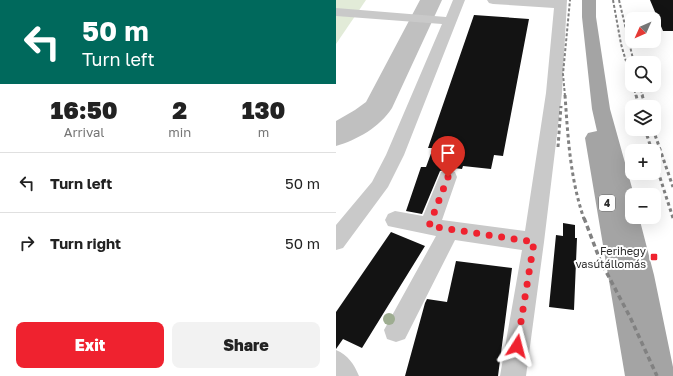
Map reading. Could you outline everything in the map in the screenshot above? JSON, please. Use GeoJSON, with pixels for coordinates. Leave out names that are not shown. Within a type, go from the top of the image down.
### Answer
{"type":"FeatureCollection","features":[{"type":"Feature","properties":{"kind":"main road","name":"4"},"geometry":{"type":"LineString","coordinates":[[589,0],[589,17],[601,109],[641,275],[660,376]]}},
{"type":"Feature","properties":{"kind":"main road","name":"4"},"geometry":{"type":"LineString","coordinates":[[568,2],[583,55],[590,114],[640,376]]}},
{"type":"Feature","properties":{"kind":"lane"},"geometry":{"type":"LineString","coordinates":[[336,241],[379,187],[395,155],[459,0]]}},
{"type":"Feature","properties":{"kind":"lane"},"geometry":{"type":"LineString","coordinates":[[493,0],[568,2],[534,242],[513,376]]}},
{"type":"Feature","properties":{"kind":"lane"},"geometry":{"type":"LineString","coordinates":[[336,12],[451,21]]}},
{"type":"Feature","properties":{"kind":"lane"},"geometry":{"type":"LineString","coordinates":[[429,226],[448,177]]}},
{"type":"Feature","properties":{"kind":"lane"},"geometry":{"type":"LineString","coordinates":[[395,220],[450,230],[534,242]]}},
{"type":"Feature","properties":{"kind":"lane"},"geometry":{"type":"LineString","coordinates":[[396,330],[450,230]]}},
{"type":"Feature","properties":{"kind":"lane"},"geometry":{"type":"LineString","coordinates":[[336,363],[346,376]]}},
{"type":"Feature","properties":{"kind":"green space"},"geometry":{"type":"Polygon","coordinates":[[[336,0],[366,0],[336,44],[336,0]]]}},
{"type":"Feature","properties":{"kind":"building"},"geometry":{"type":"Polygon","coordinates":[[[650,0],[673,0],[673,31],[663,31],[661,26],[661,12],[655,12],[650,0]]]}},
{"type":"Feature","properties":{"kind":"building"},"geometry":{"type":"Polygon","coordinates":[[[474,15],[529,19],[503,156],[494,155],[491,169],[463,166],[462,169],[445,167],[444,170],[440,171],[422,214],[406,211],[421,167],[426,167],[433,148],[428,148],[474,15]]]}},
{"type":"Feature","properties":{"kind":"building"},"geometry":{"type":"Polygon","coordinates":[[[563,223],[575,225],[575,238],[577,238],[574,310],[549,307],[556,235],[563,236],[563,223]]]}},
{"type":"Feature","properties":{"kind":"building"},"geometry":{"type":"Polygon","coordinates":[[[391,232],[425,246],[362,348],[343,339],[336,349],[336,312],[391,232]]]}},
{"type":"Feature","properties":{"kind":"building"},"geometry":{"type":"Polygon","coordinates":[[[456,261],[512,268],[498,376],[405,376],[425,303],[427,299],[447,302],[456,261]]]}},
{"type":"Feature","properties":{"kind":"taxiway"},"geometry":{"type":"LineString","coordinates":[[336,135],[366,118],[377,108],[431,0]]}},
{"type":"Feature","properties":{"kind":"railway"},"geometry":{"type":"LineString","coordinates":[[565,96],[563,74],[570,0]]}},
{"type":"Feature","properties":{"kind":"railway"},"geometry":{"type":"LineString","coordinates":[[613,0],[625,58]]}},
{"type":"Feature","properties":{"kind":"railway"},"geometry":{"type":"LineString","coordinates":[[619,0],[632,56]]}},
{"type":"Feature","properties":{"kind":"railway"},"geometry":{"type":"LineString","coordinates":[[635,92],[636,96]]}},
{"type":"Feature","properties":{"kind":"railway"},"geometry":{"type":"LineString","coordinates":[[642,92],[643,96]]}},
{"type":"Feature","properties":{"kind":"railway"},"geometry":{"type":"LineString","coordinates":[[565,95],[573,173],[579,204],[584,219]]}},
{"type":"Feature","properties":{"kind":"railway"},"geometry":{"type":"LineString","coordinates":[[636,95],[637,100]]}},
{"type":"Feature","properties":{"kind":"railway"},"geometry":{"type":"LineString","coordinates":[[642,95],[644,100]]}},
{"type":"Feature","properties":{"kind":"railway"},"geometry":{"type":"LineString","coordinates":[[558,147],[561,106]]}},
{"type":"Feature","properties":{"kind":"railway"},"geometry":{"type":"LineString","coordinates":[[647,136],[650,144]]}},
{"type":"Feature","properties":{"kind":"railway"},"geometry":{"type":"LineString","coordinates":[[655,136],[673,187]]}},
{"type":"Feature","properties":{"kind":"railway"},"geometry":{"type":"LineString","coordinates":[[661,180],[673,218]]}},
{"type":"Feature","properties":{"kind":"railway"},"geometry":{"type":"LineString","coordinates":[[584,218],[600,260],[630,317],[657,376]]}},
{"type":"Feature","properties":{"kind":"place","name":"Ferihegy vasútállomás"},"geometry":{"type":"Point","coordinates":[654,257]}},
{"type":"Feature","properties":{"kind":"route"},"geometry":{"type":"LineString","coordinates":[[448,177],[429,226],[534,242],[517,346]]}}]}
